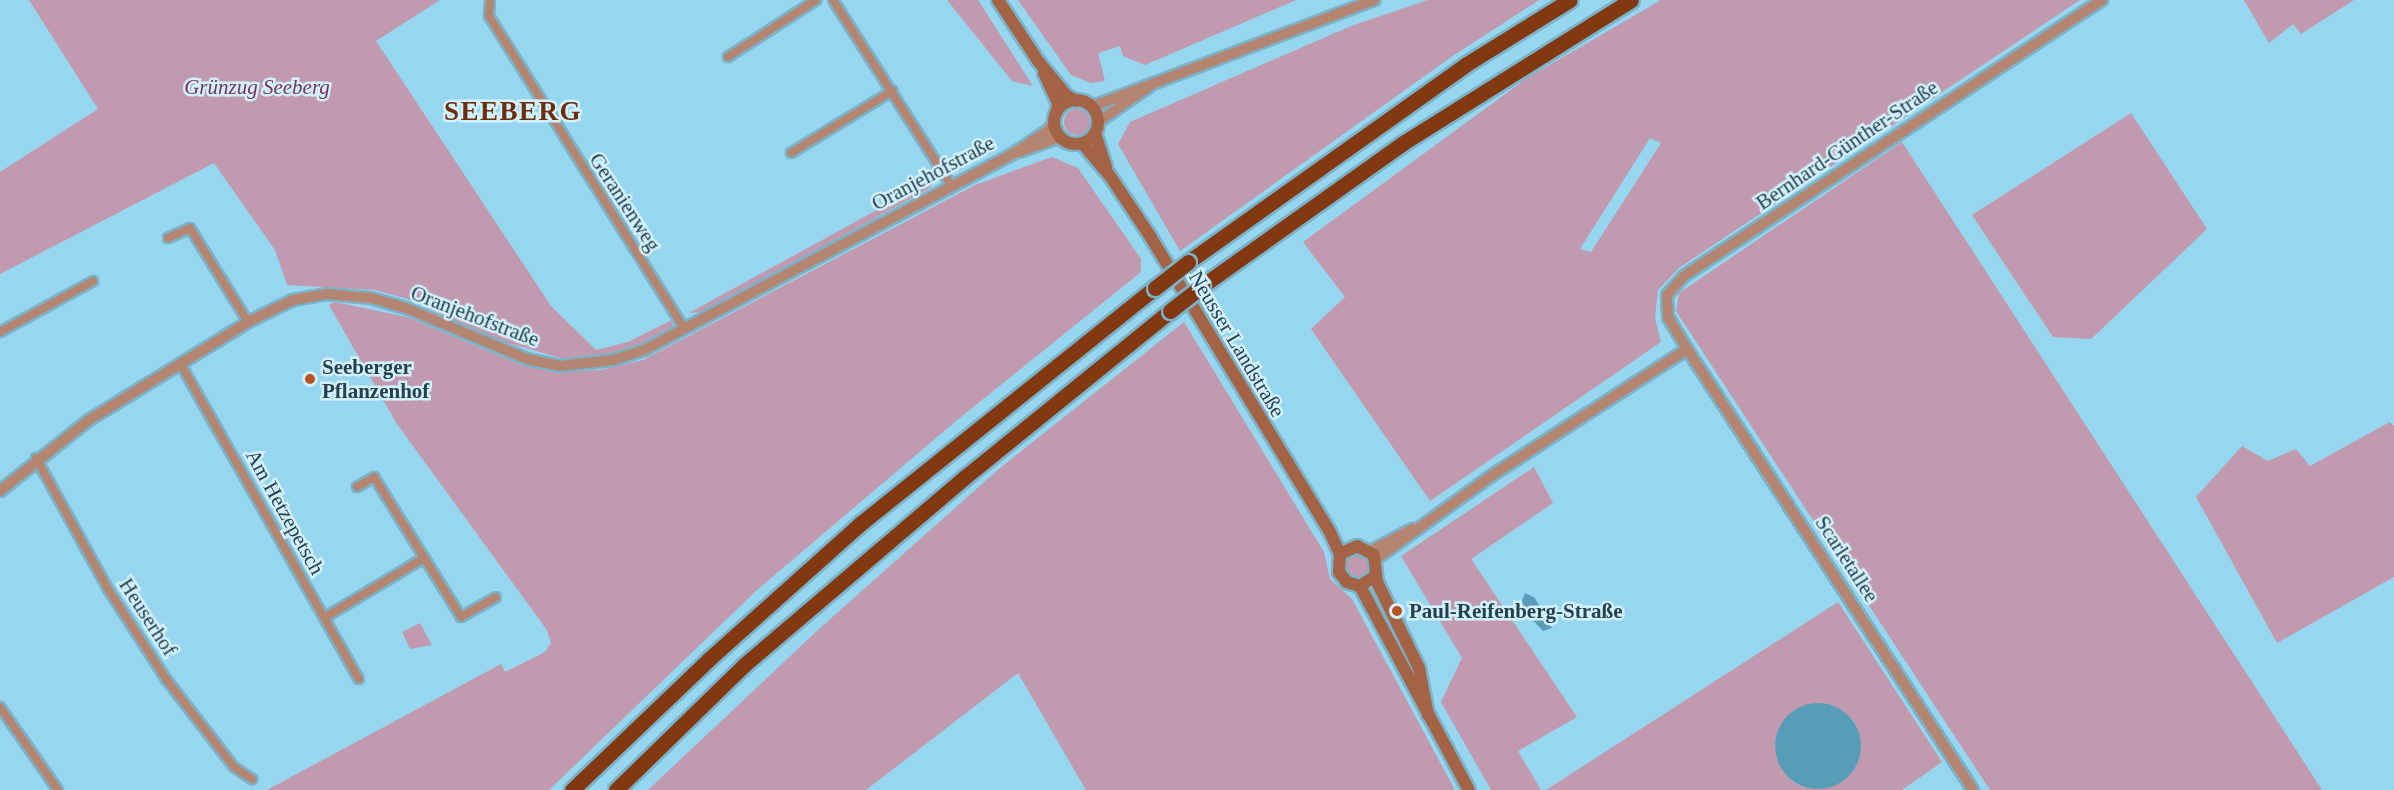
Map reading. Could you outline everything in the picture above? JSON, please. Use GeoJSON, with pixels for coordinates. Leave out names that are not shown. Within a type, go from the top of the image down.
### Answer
{"type":"FeatureCollection","features":[{"type":"Feature","properties":{"kind":"highway"},"geometry":{"type":"LineString","coordinates":[[572,790],[709,658],[860,524],[1155,288],[1188,262],[1465,65],[1570,0]]}},
{"type":"Feature","properties":{"kind":"highway"},"geometry":{"type":"LineString","coordinates":[[616,790],[778,636],[1170,310],[1403,143],[1631,0]]}},
{"type":"Feature","properties":{"kind":"main road"},"geometry":{"type":"LineString","coordinates":[[998,0],[1038,61],[1067,96],[1091,107],[1096,128],[1082,143],[1061,137],[1056,117],[1058,103],[1038,61]]}},
{"type":"Feature","properties":{"kind":"main road"},"geometry":{"type":"LineString","coordinates":[[1056,117],[1076,100]]}},
{"type":"Feature","properties":{"kind":"main road","name":"Neusser Landstraße"},"geometry":{"type":"LineString","coordinates":[[1096,128],[1110,176]]}},
{"type":"Feature","properties":{"kind":"main road","name":"Neusser Landstraße"},"geometry":{"type":"LineString","coordinates":[[1082,143],[1110,176],[1330,532],[1340,554],[1338,566],[1342,578],[1360,586],[1469,790]]}},
{"type":"Feature","properties":{"kind":"main road","name":"Neusser Landstraße"},"geometry":{"type":"LineString","coordinates":[[1330,532],[1352,546],[1374,555],[1375,576],[1419,668],[1428,715]]}},
{"type":"Feature","properties":{"kind":"main road"},"geometry":{"type":"LineString","coordinates":[[1340,554],[1352,546]]}},
{"type":"Feature","properties":{"kind":"main road"},"geometry":{"type":"LineString","coordinates":[[1360,586],[1375,576]]}},
{"type":"Feature","properties":{"kind":"street","name":"Geranienweg"},"geometry":{"type":"LineString","coordinates":[[490,0],[489,16],[684,328]]}},
{"type":"Feature","properties":{"kind":"street"},"geometry":{"type":"LineString","coordinates":[[728,57],[816,0]]}},
{"type":"Feature","properties":{"kind":"street"},"geometry":{"type":"LineString","coordinates":[[833,0],[951,184]]}},
{"type":"Feature","properties":{"kind":"street"},"geometry":{"type":"LineString","coordinates":[[1091,107],[1150,86],[1210,59],[1374,0]]}},
{"type":"Feature","properties":{"kind":"street","name":"Bernhard-Günther-Straße"},"geometry":{"type":"LineString","coordinates":[[1687,349],[1665,307],[1667,295],[1684,276],[2102,0]]}},
{"type":"Feature","properties":{"kind":"street"},"geometry":{"type":"LineString","coordinates":[[1096,128],[1104,114],[1141,95],[1150,86]]}},
{"type":"Feature","properties":{"kind":"street"},"geometry":{"type":"LineString","coordinates":[[791,153],[892,92]]}},
{"type":"Feature","properties":{"kind":"street","name":"Oranjehofstraße"},"geometry":{"type":"LineString","coordinates":[[1016,152],[1056,117]]}},
{"type":"Feature","properties":{"kind":"street","name":"Oranjehofstraße"},"geometry":{"type":"LineString","coordinates":[[0,491],[36,459],[180,363],[248,322],[293,300],[327,294],[359,296],[406,308],[527,359],[559,366],[625,357],[684,328],[951,184],[1016,152],[1061,137]]}},
{"type":"Feature","properties":{"kind":"street"},"geometry":{"type":"LineString","coordinates":[[168,238],[190,228],[248,322]]}},
{"type":"Feature","properties":{"kind":"street"},"geometry":{"type":"LineString","coordinates":[[0,332],[93,281]]}},
{"type":"Feature","properties":{"kind":"street"},"geometry":{"type":"LineString","coordinates":[[1374,555],[1687,349]]}},
{"type":"Feature","properties":{"kind":"street","name":"Scarletallee"},"geometry":{"type":"LineString","coordinates":[[1687,349],[1973,790]]}},
{"type":"Feature","properties":{"kind":"street","name":"Am Hetzepetsch"},"geometry":{"type":"LineString","coordinates":[[180,363],[359,679]]}},
{"type":"Feature","properties":{"kind":"street","name":"Heuserhof"},"geometry":{"type":"LineString","coordinates":[[36,459],[102,580],[166,679],[234,767],[252,779]]}},
{"type":"Feature","properties":{"kind":"street"},"geometry":{"type":"LineString","coordinates":[[357,487],[374,477],[461,617],[496,597]]}},
{"type":"Feature","properties":{"kind":"street"},"geometry":{"type":"LineString","coordinates":[[324,618],[424,558]]}},
{"type":"Feature","properties":{"kind":"street"},"geometry":{"type":"LineString","coordinates":[[0,707],[58,790]]}},
{"type":"Feature","properties":{"kind":"green space","name":"Grünzug Seeberg"},"geometry":{"type":"Polygon","coordinates":[[[29,0],[440,0],[376,41],[551,306],[596,350],[628,342],[674,319],[672,327],[645,342],[611,355],[564,359],[494,339],[408,299],[375,290],[287,285],[275,250],[214,163],[0,274],[0,172],[98,109],[29,0]]]}},
{"type":"Feature","properties":{"kind":"green space"},"geometry":{"type":"Polygon","coordinates":[[[947,0],[978,0],[1033,86],[1012,81],[947,0]]]}},
{"type":"Feature","properties":{"kind":"green space"},"geometry":{"type":"Polygon","coordinates":[[[1018,0],[1296,0],[1145,65],[1123,56],[1120,46],[1098,53],[1105,81],[1091,83],[1071,75],[1018,0]]]}},
{"type":"Feature","properties":{"kind":"green space"},"geometry":{"type":"Polygon","coordinates":[[[1428,0],[1539,0],[1454,55],[1180,251],[1118,144],[1130,122],[1351,26],[1428,0]]]}},
{"type":"Feature","properties":{"kind":"green space"},"geometry":{"type":"Polygon","coordinates":[[[1661,0],[2080,0],[1679,268],[1658,290],[1655,318],[1661,342],[1430,501],[1311,329],[1345,297],[1303,242],[1527,78],[1661,0]],[[1650,138],[1580,249],[1591,252],[1661,143],[1650,138]]]}},
{"type":"Feature","properties":{"kind":"green space"},"geometry":{"type":"Polygon","coordinates":[[[2244,0],[2354,0],[2301,34],[2293,24],[2269,43],[2244,0]]]}},
{"type":"Feature","properties":{"kind":"green space"},"geometry":{"type":"Polygon","coordinates":[[[1077,109],[1086,113],[1090,122],[1086,131],[1077,135],[1068,131],[1064,122],[1068,113],[1077,109]]]}},
{"type":"Feature","properties":{"kind":"green space"},"geometry":{"type":"Polygon","coordinates":[[[2131,113],[2207,229],[2091,339],[2053,337],[1972,215],[2131,113]]]}},
{"type":"Feature","properties":{"kind":"green space"},"geometry":{"type":"Polygon","coordinates":[[[1902,142],[2322,790],[1990,790],[1676,311],[1679,293],[1902,142]]]}},
{"type":"Feature","properties":{"kind":"green space"},"geometry":{"type":"Polygon","coordinates":[[[1052,157],[1078,168],[1141,259],[1141,272],[956,421],[757,590],[549,790],[267,790],[501,664],[505,672],[545,652],[551,643],[547,630],[397,424],[329,305],[335,302],[407,317],[524,366],[559,372],[600,370],[643,360],[975,185],[1052,157]]]}},
{"type":"Feature","properties":{"kind":"green space"},"geometry":{"type":"Polygon","coordinates":[[[937,177],[930,188],[703,312],[689,313],[937,177]]]}},
{"type":"Feature","properties":{"kind":"green space"},"geometry":{"type":"Polygon","coordinates":[[[1184,322],[1324,552],[1330,579],[1352,599],[1455,790],[1086,790],[1018,673],[866,790],[648,790],[819,629],[1000,468],[1184,322]]]}},
{"type":"Feature","properties":{"kind":"green space"},"geometry":{"type":"Polygon","coordinates":[[[2390,422],[2394,426],[2394,577],[2277,643],[2196,497],[2242,446],[2268,461],[2296,449],[2310,466],[2390,422]]]}},
{"type":"Feature","properties":{"kind":"green space"},"geometry":{"type":"Polygon","coordinates":[[[1534,467],[1553,503],[1471,559],[1577,717],[1518,751],[1541,790],[1491,790],[1441,702],[1462,658],[1401,556],[1534,467]]]}},
{"type":"Feature","properties":{"kind":"green space"},"geometry":{"type":"Polygon","coordinates":[[[1357,554],[1366,557],[1369,566],[1366,575],[1357,578],[1348,575],[1345,566],[1348,557],[1357,554]]]}},
{"type":"Feature","properties":{"kind":"green space"},"geometry":{"type":"Polygon","coordinates":[[[1838,602],[1942,762],[1902,790],[1546,790],[1838,602]],[[1832,705],[1793,711],[1777,732],[1777,759],[1792,781],[1804,787],[1843,782],[1859,760],[1854,721],[1832,705]]]}},
{"type":"Feature","properties":{"kind":"green space"},"geometry":{"type":"Polygon","coordinates":[[[420,623],[432,645],[410,649],[402,632],[420,623]]]}},
{"type":"Feature","properties":{"kind":"water"},"geometry":{"type":"Polygon","coordinates":[[[1525,593],[1535,598],[1552,628],[1543,631],[1527,614],[1522,601],[1525,593]]]}},
{"type":"Feature","properties":{"kind":"water"},"geometry":{"type":"Polygon","coordinates":[[[1818,703],[1842,710],[1854,722],[1861,746],[1854,770],[1842,782],[1818,789],[1794,782],[1782,770],[1775,746],[1782,722],[1794,710],[1818,703]]]}},
{"type":"Feature","properties":{"kind":"place","name":"Seeberger Pflanzenhof"},"geometry":{"type":"Point","coordinates":[310,379]}},
{"type":"Feature","properties":{"kind":"place","name":"Paul-Reifenberg-Straße"},"geometry":{"type":"Point","coordinates":[1397,611]}},
{"type":"Feature","properties":{"kind":"district","name":"SEEBERG"},"geometry":{"type":"Point","coordinates":[513,112]}}]}
